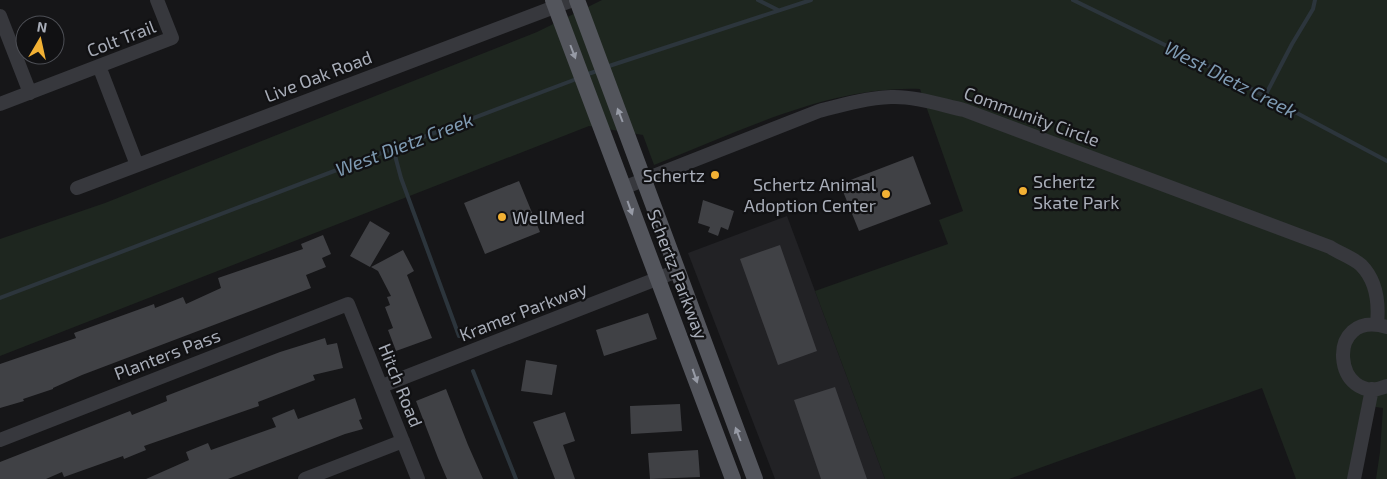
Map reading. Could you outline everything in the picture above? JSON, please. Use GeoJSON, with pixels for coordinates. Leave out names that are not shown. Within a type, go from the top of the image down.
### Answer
{"type":"FeatureCollection","features":[{"type":"Feature","properties":{"kind":"main road","name":"Schertz Parkway"},"geometry":{"type":"LineString","coordinates":[[575,0],[756,479]]}},
{"type":"Feature","properties":{"kind":"main road","name":"Schertz Parkway"},"geometry":{"type":"LineString","coordinates":[[554,3],[609,145],[657,279],[685,346],[733,479]]}},
{"type":"Feature","properties":{"kind":"main road"},"geometry":{"type":"LineString","coordinates":[[685,346],[702,340]]}},
{"type":"Feature","properties":{"kind":"main road"},"geometry":{"type":"LineString","coordinates":[[707,410],[726,402]]}},
{"type":"Feature","properties":{"kind":"street","name":"Colt Trail"},"geometry":{"type":"LineString","coordinates":[[0,104],[172,38],[157,0]]}},
{"type":"Feature","properties":{"kind":"street","name":"Live Oak Road"},"geometry":{"type":"LineString","coordinates":[[77,188],[554,3],[575,0]]}},
{"type":"Feature","properties":{"kind":"street"},"geometry":{"type":"LineString","coordinates":[[0,16],[30,93]]}},
{"type":"Feature","properties":{"kind":"street"},"geometry":{"type":"LineString","coordinates":[[99,66],[137,165]]}},
{"type":"Feature","properties":{"kind":"street","name":"Community Circle"},"geometry":{"type":"LineString","coordinates":[[623,188],[819,111],[852,102],[893,97],[928,102],[964,110],[1330,247],[1360,265],[1373,283],[1382,325]]}},
{"type":"Feature","properties":{"kind":"street","name":"Kramer Parkway"},"geometry":{"type":"LineString","coordinates":[[382,386],[677,271]]}},
{"type":"Feature","properties":{"kind":"street","name":"Hitch Road"},"geometry":{"type":"LineString","coordinates":[[348,304],[418,479]]}},
{"type":"Feature","properties":{"kind":"street","name":"Planters Pass"},"geometry":{"type":"LineString","coordinates":[[0,440],[348,304]]}},
{"type":"Feature","properties":{"kind":"street"},"geometry":{"type":"LineString","coordinates":[[1382,325],[1364,326],[1353,332],[1345,342],[1342,354],[1344,369],[1349,378],[1359,386],[1372,389],[1387,386]]}},
{"type":"Feature","properties":{"kind":"street"},"geometry":{"type":"LineString","coordinates":[[1354,479],[1372,389]]}},
{"type":"Feature","properties":{"kind":"street"},"geometry":{"type":"LineString","coordinates":[[305,479],[403,440]]}},
{"type":"Feature","properties":{"kind":"shaded area"},"geometry":{"type":"Polygon","coordinates":[[[602,0],[1387,0],[1387,479],[1376,479],[1383,408],[1362,405],[1349,479],[1296,479],[1262,388],[1009,479],[885,479],[815,291],[948,244],[939,220],[963,211],[920,89],[885,90],[851,95],[818,103],[784,113],[654,165],[643,135],[589,126],[0,356],[0,239],[105,203],[537,32],[602,0]]]}},
{"type":"Feature","properties":{"kind":"shaded area"},"geometry":{"type":"Polygon","coordinates":[[[787,216],[885,479],[775,479],[688,253],[787,216]]]}},
{"type":"Feature","properties":{"kind":"building","name":"Schertz Animal Adoption Center"},"geometry":{"type":"Polygon","coordinates":[[[913,156],[931,204],[859,231],[840,184],[913,156]]]}},
{"type":"Feature","properties":{"kind":"building","name":"WellMed"},"geometry":{"type":"Polygon","coordinates":[[[519,181],[540,232],[485,254],[464,203],[519,181]]]}},
{"type":"Feature","properties":{"kind":"building"},"geometry":{"type":"Polygon","coordinates":[[[703,200],[734,211],[728,230],[721,227],[718,236],[708,232],[710,227],[698,223],[703,200]]]}},
{"type":"Feature","properties":{"kind":"building"},"geometry":{"type":"Polygon","coordinates":[[[370,221],[390,233],[370,267],[350,256],[370,221]]]}},
{"type":"Feature","properties":{"kind":"building"},"geometry":{"type":"Polygon","coordinates":[[[323,235],[331,254],[322,258],[326,267],[306,275],[311,288],[82,375],[53,389],[23,399],[24,401],[0,408],[0,364],[76,338],[74,333],[154,304],[155,308],[183,297],[186,304],[221,288],[218,278],[303,249],[301,244],[323,235]]]}},
{"type":"Feature","properties":{"kind":"building"},"geometry":{"type":"Polygon","coordinates":[[[780,245],[817,351],[778,365],[740,259],[780,245]]]}},
{"type":"Feature","properties":{"kind":"building"},"geometry":{"type":"Polygon","coordinates":[[[403,250],[414,271],[407,275],[432,338],[396,351],[388,330],[393,328],[385,307],[390,305],[387,297],[391,296],[378,271],[371,267],[403,250]]]}},
{"type":"Feature","properties":{"kind":"building"},"geometry":{"type":"Polygon","coordinates":[[[648,313],[657,339],[604,356],[596,330],[648,313]]]}},
{"type":"Feature","properties":{"kind":"building"},"geometry":{"type":"Polygon","coordinates":[[[325,338],[327,345],[337,343],[343,368],[313,375],[315,380],[258,402],[259,406],[144,446],[146,450],[124,459],[123,456],[64,477],[62,472],[46,479],[0,479],[0,462],[130,411],[132,415],[167,401],[166,396],[280,352],[325,338]]]}},
{"type":"Feature","properties":{"kind":"building"},"geometry":{"type":"Polygon","coordinates":[[[526,360],[557,365],[552,395],[521,391],[526,360]]]}},
{"type":"Feature","properties":{"kind":"building"},"geometry":{"type":"Polygon","coordinates":[[[835,387],[867,479],[821,479],[794,400],[835,387]]]}},
{"type":"Feature","properties":{"kind":"building"},"geometry":{"type":"Polygon","coordinates":[[[446,389],[483,479],[447,479],[438,458],[416,401],[446,389]]]}},
{"type":"Feature","properties":{"kind":"building"},"geometry":{"type":"Polygon","coordinates":[[[355,398],[362,419],[359,420],[363,429],[345,434],[228,479],[146,479],[189,460],[186,452],[208,443],[211,450],[276,427],[272,418],[294,409],[298,419],[355,398]]]}},
{"type":"Feature","properties":{"kind":"building"},"geometry":{"type":"Polygon","coordinates":[[[680,404],[682,431],[631,434],[630,406],[680,404]]]}},
{"type":"Feature","properties":{"kind":"building"},"geometry":{"type":"Polygon","coordinates":[[[565,412],[575,441],[563,445],[575,479],[555,479],[533,422],[565,412]]]}},
{"type":"Feature","properties":{"kind":"building"},"geometry":{"type":"Polygon","coordinates":[[[698,450],[700,477],[650,479],[648,453],[698,450]]]}},
{"type":"Feature","properties":{"kind":"waterway"},"geometry":{"type":"LineString","coordinates":[[758,0],[778,10]]}},
{"type":"Feature","properties":{"kind":"waterway","name":"West Dietz Creek"},"geometry":{"type":"LineString","coordinates":[[606,67],[811,0]]}},
{"type":"Feature","properties":{"kind":"waterway","name":"West Dietz Creek"},"geometry":{"type":"LineString","coordinates":[[1073,0],[1212,68],[1387,161]]}},
{"type":"Feature","properties":{"kind":"waterway"},"geometry":{"type":"LineString","coordinates":[[1265,96],[1313,9],[1315,0]]}},
{"type":"Feature","properties":{"kind":"waterway","name":"West Dietz Creek"},"geometry":{"type":"LineString","coordinates":[[585,75],[600,70]]}},
{"type":"Feature","properties":{"kind":"waterway","name":"West Dietz Creek"},"geometry":{"type":"LineString","coordinates":[[0,298],[579,78]]}},
{"type":"Feature","properties":{"kind":"waterway"},"geometry":{"type":"LineString","coordinates":[[393,148],[401,178],[459,336]]}},
{"type":"Feature","properties":{"kind":"waterway"},"geometry":{"type":"LineString","coordinates":[[473,371],[516,479]]}},
{"type":"Feature","properties":{"kind":"place","name":"Schertz"},"geometry":{"type":"Point","coordinates":[715,175]}},
{"type":"Feature","properties":{"kind":"place","name":"Schertz Skate Park"},"geometry":{"type":"Point","coordinates":[1023,191]}},
{"type":"Feature","properties":{"kind":"place","name":"Schertz Animal Adoption Center"},"geometry":{"type":"Point","coordinates":[886,194]}},
{"type":"Feature","properties":{"kind":"place","name":"WellMed"},"geometry":{"type":"Point","coordinates":[502,217]}}]}
